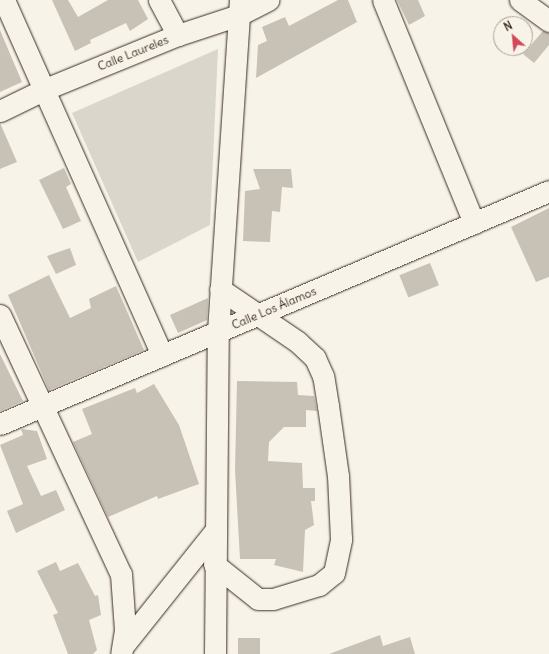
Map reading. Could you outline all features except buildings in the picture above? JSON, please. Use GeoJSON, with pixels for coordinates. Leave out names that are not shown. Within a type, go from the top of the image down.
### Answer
{"type":"FeatureCollection","features":[{"type":"Feature","properties":{"kind":"street"},"geometry":{"type":"LineString","coordinates":[[4,0],[162,355]]}},
{"type":"Feature","properties":{"kind":"street"},"geometry":{"type":"LineString","coordinates":[[159,0],[178,35]]}},
{"type":"Feature","properties":{"kind":"street","name":"Calle Laureles"},"geometry":{"type":"LineString","coordinates":[[0,111],[43,90],[178,35],[240,7],[268,0]]}},
{"type":"Feature","properties":{"kind":"street"},"geometry":{"type":"LineString","coordinates":[[383,0],[474,223]]}},
{"type":"Feature","properties":{"kind":"street"},"geometry":{"type":"LineString","coordinates":[[520,0],[549,21]]}},
{"type":"Feature","properties":{"kind":"street"},"geometry":{"type":"LineString","coordinates":[[215,654],[214,532],[218,331],[240,7]]}},
{"type":"Feature","properties":{"kind":"street","name":"Calle Los Álamos"},"geometry":{"type":"LineString","coordinates":[[0,424],[549,191]]}},
{"type":"Feature","properties":{"kind":"street"},"geometry":{"type":"LineString","coordinates":[[214,564],[258,598],[273,599],[319,585],[334,573],[340,559],[338,476],[323,376],[315,358],[298,342],[220,289]]}},
{"type":"Feature","properties":{"kind":"street"},"geometry":{"type":"LineString","coordinates":[[0,315],[40,407],[120,574],[125,602],[122,650]]}},
{"type":"Feature","properties":{"kind":"street"},"geometry":{"type":"LineString","coordinates":[[122,650],[214,532]]}},
{"type":"Feature","properties":{"kind":"shaded area"},"geometry":{"type":"Polygon","coordinates":[[[218,49],[210,225],[138,262],[72,113],[218,49]]]}}]}
